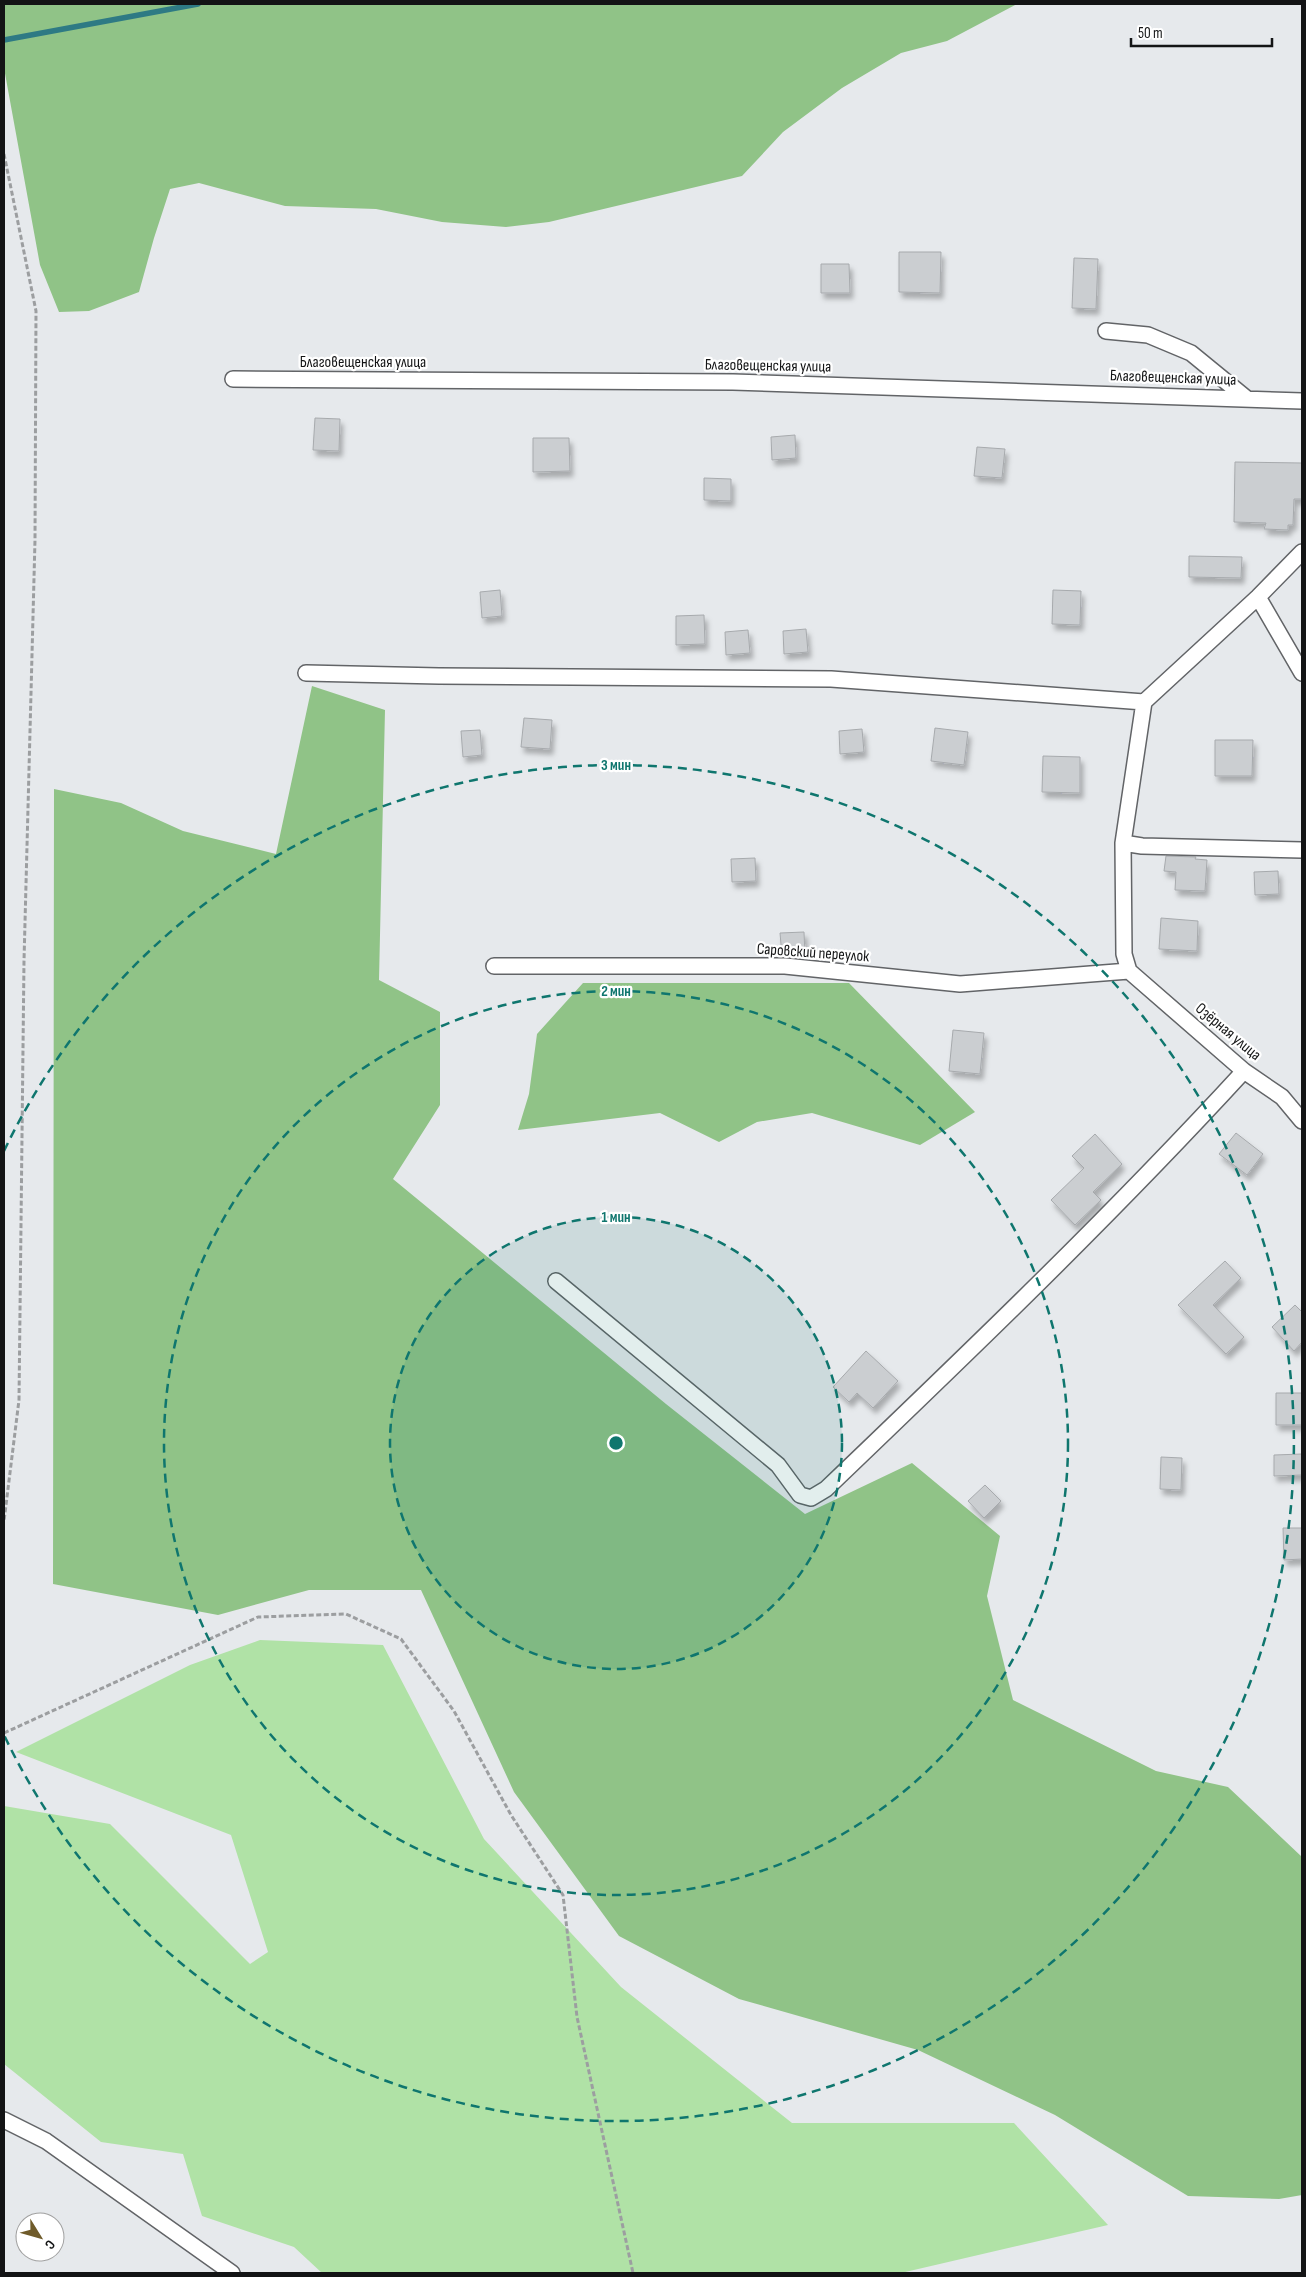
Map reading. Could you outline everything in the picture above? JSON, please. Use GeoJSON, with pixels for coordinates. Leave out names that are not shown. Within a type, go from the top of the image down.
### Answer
{"type":"FeatureCollection","features":[{"type":"Feature","properties":{"kind":"street"},"geometry":{"type":"LineString","coordinates":[[1106,331],[1148,335],[1191,353],[1246,398]]}},
{"type":"Feature","properties":{"kind":"street","name":"Благовещенская улица"},"geometry":{"type":"LineString","coordinates":[[233,379],[733,382],[1302,401]]}},
{"type":"Feature","properties":{"kind":"street"},"geometry":{"type":"LineString","coordinates":[[1129,971],[1124,954],[1123,843],[1144,702],[1258,597],[1302,552]]}},
{"type":"Feature","properties":{"kind":"street"},"geometry":{"type":"LineString","coordinates":[[1258,597],[1302,673]]}},
{"type":"Feature","properties":{"kind":"street"},"geometry":{"type":"LineString","coordinates":[[306,673],[458,677],[831,679],[1144,702]]}},
{"type":"Feature","properties":{"kind":"street"},"geometry":{"type":"LineString","coordinates":[[1123,843],[1142,846],[1302,850]]}},
{"type":"Feature","properties":{"kind":"street","name":"Саровский переулок"},"geometry":{"type":"LineString","coordinates":[[494,966],[785,966],[960,984],[1129,971]]}},
{"type":"Feature","properties":{"kind":"street","name":"Озёрная улица"},"geometry":{"type":"LineString","coordinates":[[1129,971],[1244,1071],[1282,1097],[1302,1121]]}},
{"type":"Feature","properties":{"kind":"street"},"geometry":{"type":"LineString","coordinates":[[556,1281],[778,1466],[800,1495],[811,1498],[826,1489],[919,1400],[1181,1139],[1244,1071]]}},
{"type":"Feature","properties":{"kind":"street"},"geometry":{"type":"LineString","coordinates":[[4,2120],[46,2141],[232,2273]]}},
{"type":"Feature","properties":{"kind":"path"},"geometry":{"type":"LineString","coordinates":[[4,154],[36,311],[35,540],[24,961],[19,1400],[4,1521]]}},
{"type":"Feature","properties":{"kind":"path"},"geometry":{"type":"LineString","coordinates":[[4,1733],[258,1617],[346,1614],[401,1639],[454,1711],[511,1814],[563,1895],[577,2017],[633,2273]]}},
{"type":"Feature","properties":{"kind":"green space"},"geometry":{"type":"Polygon","coordinates":[[[4,4],[1017,4],[947,41],[901,53],[842,88],[783,132],[742,176],[549,222],[506,227],[442,222],[376,209],[285,206],[199,183],[170,189],[139,292],[89,311],[59,312],[40,265],[4,68],[4,4]]]}},
{"type":"Feature","properties":{"kind":"green space"},"geometry":{"type":"Polygon","coordinates":[[[312,686],[385,710],[379,980],[440,1012],[440,1105],[393,1179],[666,1404],[805,1514],[912,1463],[1000,1536],[987,1596],[1013,1700],[1156,1771],[1228,1787],[1302,1857],[1302,2195],[1279,2199],[1188,2196],[1055,2115],[918,2050],[739,1999],[619,1936],[514,1792],[421,1590],[309,1590],[218,1615],[53,1584],[54,789],[121,803],[183,831],[276,854],[312,686]]]}},
{"type":"Feature","properties":{"kind":"green space"},"geometry":{"type":"Polygon","coordinates":[[[583,983],[849,983],[975,1112],[920,1145],[812,1113],[757,1122],[719,1142],[660,1113],[518,1130],[529,1094],[537,1034],[583,983]]]}},
{"type":"Feature","properties":{"kind":"green space"},"geometry":{"type":"Polygon","coordinates":[[[260,1640],[383,1645],[484,1839],[621,1987],[792,2123],[1014,2123],[1108,2225],[901,2273],[322,2273],[294,2247],[202,2216],[183,2154],[101,2142],[4,2064],[4,1806],[110,1824],[250,1964],[268,1952],[231,1835],[16,1752],[190,1665],[260,1640]]]}},
{"type":"Feature","properties":{"kind":"building"},"geometry":{"type":"Polygon","coordinates":[[[899,252],[941,252],[940,293],[899,292],[899,252]]]}},
{"type":"Feature","properties":{"kind":"building"},"geometry":{"type":"Polygon","coordinates":[[[1074,258],[1098,259],[1096,309],[1072,308],[1074,258]]]}},
{"type":"Feature","properties":{"kind":"building"},"geometry":{"type":"Polygon","coordinates":[[[821,264],[849,264],[850,293],[821,293],[821,264]]]}},
{"type":"Feature","properties":{"kind":"building"},"geometry":{"type":"Polygon","coordinates":[[[315,418],[340,419],[339,451],[313,450],[315,418]]]}},
{"type":"Feature","properties":{"kind":"building"},"geometry":{"type":"Polygon","coordinates":[[[795,435],[796,458],[772,460],[771,437],[795,435]]]}},
{"type":"Feature","properties":{"kind":"building"},"geometry":{"type":"Polygon","coordinates":[[[533,438],[569,438],[570,471],[533,472],[533,438]]]}},
{"type":"Feature","properties":{"kind":"building"},"geometry":{"type":"Polygon","coordinates":[[[977,447],[1005,449],[1002,478],[974,476],[977,447]]]}},
{"type":"Feature","properties":{"kind":"building"},"geometry":{"type":"Polygon","coordinates":[[[1235,462],[1302,463],[1302,499],[1294,499],[1293,525],[1288,525],[1288,530],[1264,529],[1266,523],[1234,522],[1235,462]]]}},
{"type":"Feature","properties":{"kind":"building"},"geometry":{"type":"Polygon","coordinates":[[[704,478],[731,479],[731,501],[704,500],[704,478]]]}},
{"type":"Feature","properties":{"kind":"building"},"geometry":{"type":"Polygon","coordinates":[[[1189,556],[1242,557],[1241,578],[1189,577],[1189,556]]]}},
{"type":"Feature","properties":{"kind":"building"},"geometry":{"type":"Polygon","coordinates":[[[500,590],[502,616],[482,618],[480,592],[500,590]]]}},
{"type":"Feature","properties":{"kind":"building"},"geometry":{"type":"Polygon","coordinates":[[[1053,590],[1081,591],[1080,625],[1052,624],[1053,590]]]}},
{"type":"Feature","properties":{"kind":"building"},"geometry":{"type":"Polygon","coordinates":[[[704,615],[705,644],[676,645],[676,616],[704,615]]]}},
{"type":"Feature","properties":{"kind":"building"},"geometry":{"type":"Polygon","coordinates":[[[806,629],[808,652],[784,654],[783,631],[806,629]]]}},
{"type":"Feature","properties":{"kind":"building"},"geometry":{"type":"Polygon","coordinates":[[[748,630],[750,653],[726,655],[725,632],[748,630]]]}},
{"type":"Feature","properties":{"kind":"building"},"geometry":{"type":"Polygon","coordinates":[[[524,718],[552,720],[550,749],[521,747],[524,718]]]}},
{"type":"Feature","properties":{"kind":"building"},"geometry":{"type":"Polygon","coordinates":[[[935,728],[968,732],[964,765],[931,761],[935,728]]]}},
{"type":"Feature","properties":{"kind":"building"},"geometry":{"type":"Polygon","coordinates":[[[862,729],[864,752],[840,754],[839,731],[862,729]]]}},
{"type":"Feature","properties":{"kind":"building"},"geometry":{"type":"Polygon","coordinates":[[[480,730],[482,755],[463,757],[461,731],[480,730]]]}},
{"type":"Feature","properties":{"kind":"building"},"geometry":{"type":"Polygon","coordinates":[[[1215,740],[1253,740],[1252,776],[1215,776],[1215,740]]]}},
{"type":"Feature","properties":{"kind":"building"},"geometry":{"type":"Polygon","coordinates":[[[1043,756],[1080,757],[1080,793],[1042,792],[1043,756]]]}},
{"type":"Feature","properties":{"kind":"building"},"geometry":{"type":"Polygon","coordinates":[[[1166,856],[1196,857],[1195,859],[1207,860],[1205,891],[1175,890],[1176,872],[1164,871],[1166,856]]]}},
{"type":"Feature","properties":{"kind":"building"},"geometry":{"type":"Polygon","coordinates":[[[755,858],[756,881],[732,882],[731,859],[755,858]]]}},
{"type":"Feature","properties":{"kind":"building"},"geometry":{"type":"Polygon","coordinates":[[[1278,871],[1279,894],[1255,895],[1254,872],[1278,871]]]}},
{"type":"Feature","properties":{"kind":"building"},"geometry":{"type":"Polygon","coordinates":[[[1161,918],[1198,921],[1197,951],[1159,949],[1161,918]]]}},
{"type":"Feature","properties":{"kind":"building"},"geometry":{"type":"Polygon","coordinates":[[[804,932],[805,955],[782,956],[780,933],[804,932]]]}},
{"type":"Feature","properties":{"kind":"building"},"geometry":{"type":"Polygon","coordinates":[[[953,1030],[984,1033],[980,1074],[949,1071],[953,1030]]]}},
{"type":"Feature","properties":{"kind":"building"},"geometry":{"type":"Polygon","coordinates":[[[1236,1133],[1263,1154],[1247,1175],[1219,1154],[1236,1133]]]}},
{"type":"Feature","properties":{"kind":"building"},"geometry":{"type":"Polygon","coordinates":[[[1095,1134],[1122,1164],[1093,1192],[1101,1200],[1075,1225],[1051,1200],[1084,1168],[1072,1156],[1095,1134]]]}},
{"type":"Feature","properties":{"kind":"building"},"geometry":{"type":"Polygon","coordinates":[[[1225,1261],[1241,1278],[1213,1305],[1244,1337],[1226,1354],[1178,1305],[1225,1261]]]}},
{"type":"Feature","properties":{"kind":"building"},"geometry":{"type":"Polygon","coordinates":[[[1295,1305],[1302,1312],[1302,1342],[1294,1351],[1272,1327],[1295,1305]]]}},
{"type":"Feature","properties":{"kind":"building"},"geometry":{"type":"Polygon","coordinates":[[[866,1351],[898,1381],[873,1408],[857,1393],[849,1402],[833,1387],[866,1351]]]}},
{"type":"Feature","properties":{"kind":"building"},"geometry":{"type":"Polygon","coordinates":[[[1276,1393],[1302,1393],[1302,1425],[1276,1425],[1276,1393]]]}},
{"type":"Feature","properties":{"kind":"building"},"geometry":{"type":"Polygon","coordinates":[[[1302,1454],[1302,1475],[1274,1476],[1274,1455],[1302,1454]]]}},
{"type":"Feature","properties":{"kind":"building"},"geometry":{"type":"Polygon","coordinates":[[[1161,1457],[1182,1458],[1181,1490],[1160,1489],[1161,1457]]]}},
{"type":"Feature","properties":{"kind":"building"},"geometry":{"type":"Polygon","coordinates":[[[985,1485],[1001,1501],[984,1518],[968,1501],[985,1485]]]}},
{"type":"Feature","properties":{"kind":"building"},"geometry":{"type":"Polygon","coordinates":[[[1283,1528],[1302,1528],[1302,1559],[1284,1560],[1283,1528]]]}},
{"type":"Feature","properties":{"kind":"waterway"},"geometry":{"type":"LineString","coordinates":[[4,40],[198,4]]}}]}
